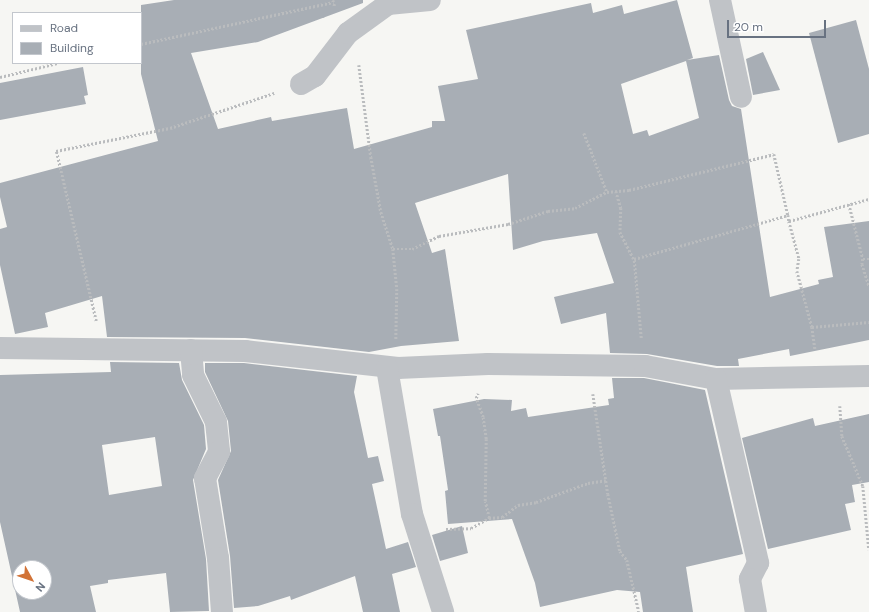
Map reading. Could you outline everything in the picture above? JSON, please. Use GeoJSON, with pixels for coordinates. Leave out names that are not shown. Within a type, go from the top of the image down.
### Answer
{"type":"FeatureCollection","features":[{"type":"Feature","properties":{"kind":"street"},"geometry":{"type":"LineString","coordinates":[[301,84],[315,76],[348,33],[388,4],[430,0]]}},
{"type":"Feature","properties":{"kind":"street"},"geometry":{"type":"LineString","coordinates":[[720,0],[741,97]]}},
{"type":"Feature","properties":{"kind":"street"},"geometry":{"type":"LineString","coordinates":[[0,348],[102,348],[244,351],[392,368],[488,364],[645,366],[716,379],[836,375],[869,376]]}},
{"type":"Feature","properties":{"kind":"street"},"geometry":{"type":"LineString","coordinates":[[191,350],[193,375],[216,422],[219,452],[205,478],[218,558],[222,612]]}},
{"type":"Feature","properties":{"kind":"street"},"geometry":{"type":"LineString","coordinates":[[392,368],[412,514],[443,612]]}},
{"type":"Feature","properties":{"kind":"street"},"geometry":{"type":"LineString","coordinates":[[716,379],[758,564],[750,579],[756,612]]}},
{"type":"Feature","properties":{"kind":"path"},"geometry":{"type":"LineString","coordinates":[[142,44],[333,1],[338,16],[348,33],[363,80],[371,157],[381,212],[393,249],[397,289],[392,368]]}},
{"type":"Feature","properties":{"kind":"path"},"geometry":{"type":"LineString","coordinates":[[0,77],[54,64]]}},
{"type":"Feature","properties":{"kind":"path"},"geometry":{"type":"LineString","coordinates":[[102,348],[56,151],[170,128],[301,84]]}},
{"type":"Feature","properties":{"kind":"path"},"geometry":{"type":"LineString","coordinates":[[584,133],[607,192]]}},
{"type":"Feature","properties":{"kind":"path"},"geometry":{"type":"LineString","coordinates":[[393,249],[412,249],[439,236],[508,224],[548,211],[576,208],[607,192],[629,190],[774,154],[799,258],[797,271],[812,327],[869,322]]}},
{"type":"Feature","properties":{"kind":"path"},"geometry":{"type":"LineString","coordinates":[[616,191],[621,208],[620,232],[634,259],[645,366]]}},
{"type":"Feature","properties":{"kind":"path"},"geometry":{"type":"LineString","coordinates":[[789,221],[869,199]]}},
{"type":"Feature","properties":{"kind":"path"},"geometry":{"type":"LineString","coordinates":[[849,204],[863,259],[862,264],[869,286]]}},
{"type":"Feature","properties":{"kind":"path"},"geometry":{"type":"LineString","coordinates":[[634,259],[788,215]]}},
{"type":"Feature","properties":{"kind":"path"},"geometry":{"type":"LineString","coordinates":[[863,259],[869,259]]}},
{"type":"Feature","properties":{"kind":"path"},"geometry":{"type":"LineString","coordinates":[[488,364],[476,398],[483,416],[486,439],[485,501],[489,518]]}},
{"type":"Feature","properties":{"kind":"path"},"geometry":{"type":"LineString","coordinates":[[588,366],[606,480],[620,551],[627,560],[638,612]]}},
{"type":"Feature","properties":{"kind":"path"},"geometry":{"type":"LineString","coordinates":[[836,375],[842,436],[863,486],[869,550]]}},
{"type":"Feature","properties":{"kind":"path"},"geometry":{"type":"LineString","coordinates":[[417,533],[471,528],[489,518],[502,517],[518,505],[536,502],[588,483],[606,480]]}},
{"type":"Feature","properties":{"kind":"building"},"geometry":{"type":"Polygon","coordinates":[[[174,0],[363,0],[363,3],[258,42],[191,53],[218,129],[271,117],[272,121],[347,108],[354,149],[432,127],[432,121],[445,121],[438,86],[478,79],[466,30],[591,3],[593,13],[622,5],[624,14],[677,0],[693,58],[687,60],[719,55],[729,100],[732,106],[741,109],[770,297],[819,284],[818,280],[833,277],[824,227],[869,221],[869,340],[790,356],[789,349],[738,359],[739,366],[717,366],[647,354],[610,353],[606,313],[561,324],[554,297],[614,283],[597,233],[543,241],[513,250],[508,174],[415,203],[432,253],[445,249],[459,341],[401,346],[369,352],[245,338],[107,337],[102,296],[45,313],[48,327],[15,334],[0,265],[0,229],[7,227],[0,197],[0,183],[158,141],[141,74],[141,5],[174,0]],[[686,61],[621,84],[633,134],[647,130],[649,136],[699,118],[686,61]]]}},
{"type":"Feature","properties":{"kind":"building"},"geometry":{"type":"Polygon","coordinates":[[[856,20],[869,69],[869,134],[838,143],[809,33],[856,20]]]}},
{"type":"Feature","properties":{"kind":"building"},"geometry":{"type":"Polygon","coordinates":[[[763,52],[780,90],[753,95],[746,59],[763,52]]]}},
{"type":"Feature","properties":{"kind":"building"},"geometry":{"type":"Polygon","coordinates":[[[83,67],[88,95],[84,96],[86,104],[0,120],[0,83],[83,67]]]}},
{"type":"Feature","properties":{"kind":"building"},"geometry":{"type":"Polygon","coordinates":[[[110,362],[179,363],[182,380],[204,425],[206,449],[193,480],[206,559],[209,611],[170,612],[166,573],[108,580],[108,583],[90,586],[96,612],[20,612],[17,600],[52,600],[52,560],[12,560],[12,576],[0,522],[0,375],[111,372],[110,362]],[[155,437],[102,445],[109,495],[162,486],[155,437]]]}},
{"type":"Feature","properties":{"kind":"building"},"geometry":{"type":"Polygon","coordinates":[[[205,363],[244,363],[357,376],[354,392],[368,458],[378,456],[384,481],[372,484],[386,549],[408,542],[416,567],[392,574],[400,612],[363,612],[355,576],[291,600],[290,596],[258,606],[234,608],[230,556],[218,480],[231,451],[228,421],[205,372],[205,363]]]}},
{"type":"Feature","properties":{"kind":"building"},"geometry":{"type":"Polygon","coordinates":[[[612,378],[644,378],[705,390],[743,554],[686,567],[693,612],[643,612],[640,592],[617,590],[540,607],[535,583],[512,519],[448,524],[445,491],[448,490],[440,436],[438,436],[433,409],[484,399],[512,400],[511,411],[526,408],[528,417],[609,405],[608,399],[614,398],[612,378]]]}},
{"type":"Feature","properties":{"kind":"building"},"geometry":{"type":"Polygon","coordinates":[[[869,414],[869,482],[852,485],[855,502],[845,504],[851,530],[768,549],[742,438],[813,418],[815,426],[869,414]]]}},
{"type":"Feature","properties":{"kind":"building"},"geometry":{"type":"Polygon","coordinates":[[[462,526],[468,553],[440,561],[432,535],[462,526]]]}}]}
